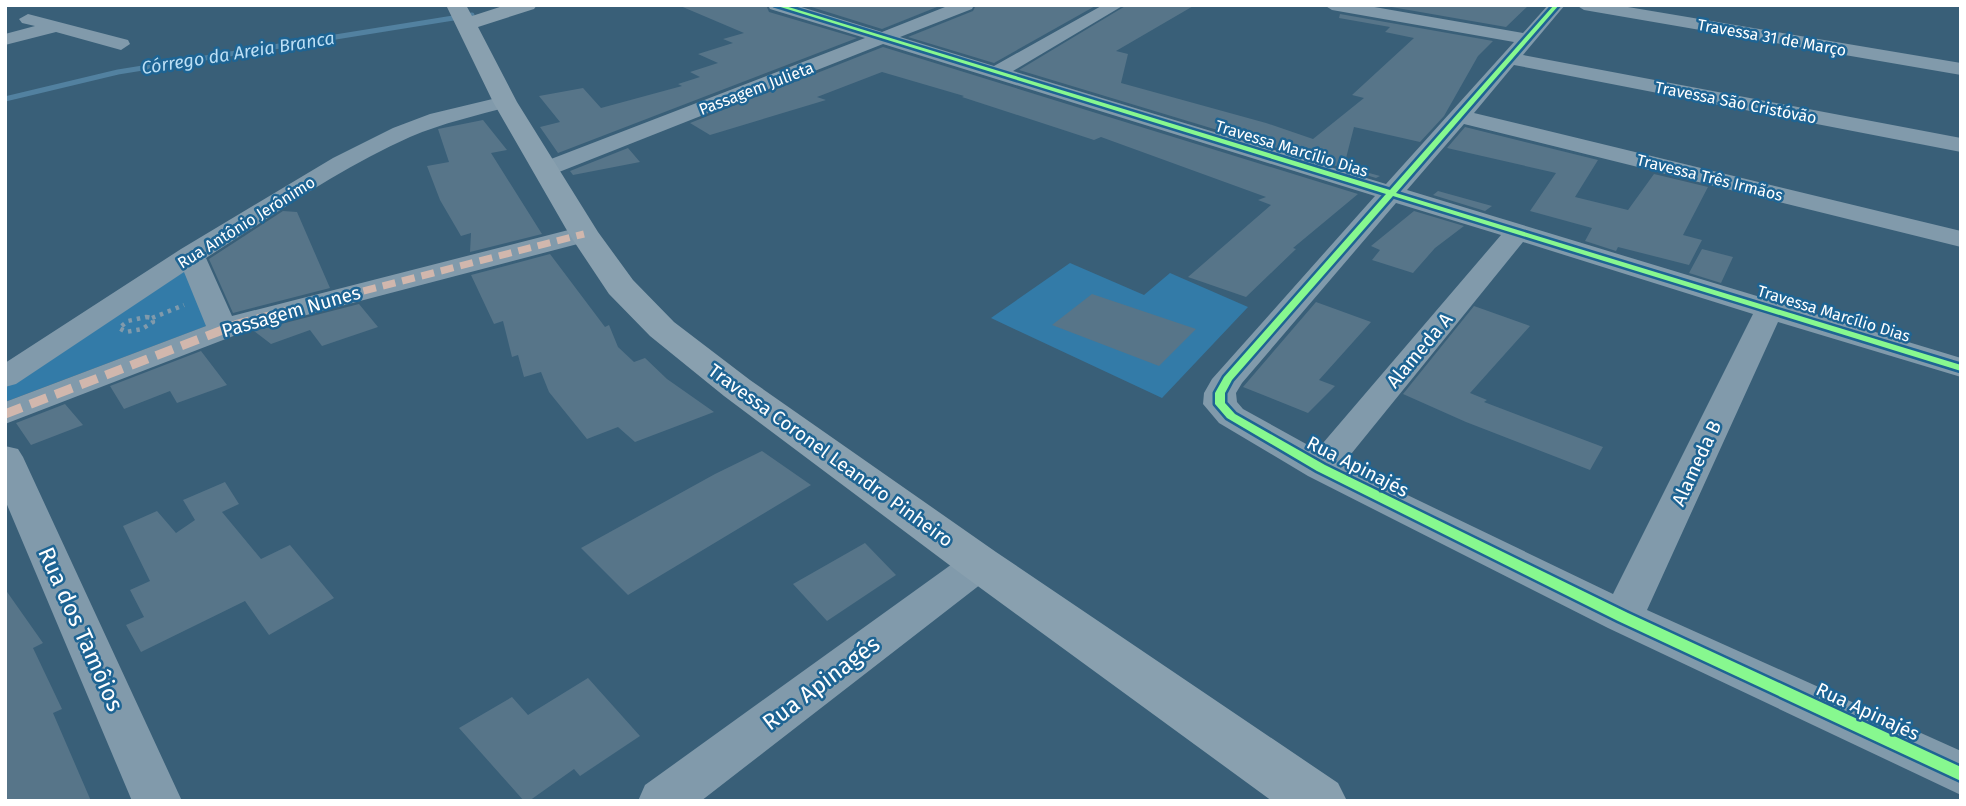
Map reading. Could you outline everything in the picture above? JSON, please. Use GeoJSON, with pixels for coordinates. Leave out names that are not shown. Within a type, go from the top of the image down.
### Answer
{"type":"FeatureCollection","features":[{"type":"Feature","properties":{"kind":"street"},"geometry":{"type":"LineString","coordinates":[[460,15],[527,5]]}},
{"type":"Feature","properties":{"kind":"street","name":"Travessa Marcílio Dias"},"geometry":{"type":"LineString","coordinates":[[776,5],[1961,368]]}},
{"type":"Feature","properties":{"kind":"street","name":"Passagem Julieta"},"geometry":{"type":"LineString","coordinates":[[546,169],[966,5]]}},
{"type":"Feature","properties":{"kind":"street"},"geometry":{"type":"LineString","coordinates":[[995,73],[1116,5]]}},
{"type":"Feature","properties":{"kind":"street","name":"Travessa São Cristóvão"},"geometry":{"type":"LineString","coordinates":[[1332,5],[1519,49],[1961,145]]}},
{"type":"Feature","properties":{"kind":"street","name":"Rua Apinajés"},"geometry":{"type":"LineString","coordinates":[[1558,5],[1228,379],[1220,393],[1220,404],[1231,416],[1321,468],[1623,617],[1961,774]]}},
{"type":"Feature","properties":{"kind":"street","name":"Travessa 31 de Março"},"geometry":{"type":"LineString","coordinates":[[1584,5],[1961,69]]}},
{"type":"Feature","properties":{"kind":"street","name":"Travessa Coronel Leandro Pinheiro"},"geometry":{"type":"LineString","coordinates":[[460,15],[505,102],[584,234],[621,287],[662,329],[737,388],[980,564],[1318,801]]}},
{"type":"Feature","properties":{"kind":"street"},"geometry":{"type":"LineString","coordinates":[[28,19],[121,44]]}},
{"type":"Feature","properties":{"kind":"street"},"geometry":{"type":"LineString","coordinates":[[5,40],[54,27]]}},
{"type":"Feature","properties":{"kind":"street","name":"Rua Antônio Jerônimo"},"geometry":{"type":"LineString","coordinates":[[5,377],[191,255],[374,145],[438,119],[505,102]]}},
{"type":"Feature","properties":{"kind":"street","name":"Travessa Três Irmãos"},"geometry":{"type":"LineString","coordinates":[[1460,116],[1961,239]]}},
{"type":"Feature","properties":{"kind":"street","name":"Alameda A"},"geometry":{"type":"LineString","coordinates":[[1321,468],[1517,233]]}},
{"type":"Feature","properties":{"kind":"street","name":"Passagem Nunes"},"geometry":{"type":"LineString","coordinates":[[5,414],[223,329],[584,234]]}},
{"type":"Feature","properties":{"kind":"street"},"geometry":{"type":"LineString","coordinates":[[191,255],[223,329]]}},
{"type":"Feature","properties":{"kind":"street","name":"Alameda B"},"geometry":{"type":"LineString","coordinates":[[1623,617],[1769,310]]}},
{"type":"Feature","properties":{"kind":"street","name":"Rua dos Tamôios"},"geometry":{"type":"LineString","coordinates":[[5,457],[157,801]]}},
{"type":"Feature","properties":{"kind":"street","name":"Rua Apinagés"},"geometry":{"type":"LineString","coordinates":[[663,801],[980,564]]}},
{"type":"Feature","properties":{"kind":"path"},"geometry":{"type":"LineString","coordinates":[[152,318],[188,303]]}},
{"type":"Feature","properties":{"kind":"shaded area"},"geometry":{"type":"Polygon","coordinates":[[[1070,263],[1144,295],[1170,273],[1248,307],[1162,398],[991,318],[1070,263]]]}},
{"type":"Feature","properties":{"kind":"shaded area"},"geometry":{"type":"Polygon","coordinates":[[[187,264],[217,322],[5,402],[5,379],[187,264]]]}},
{"type":"Feature","properties":{"kind":"building"},"geometry":{"type":"Polygon","coordinates":[[[678,5],[766,5],[769,12],[857,38],[558,153],[540,127],[560,122],[539,96],[583,88],[601,108],[682,86],[678,84],[700,77],[690,72],[718,63],[698,54],[733,43],[723,39],[744,33],[678,5]]]}},
{"type":"Feature","properties":{"kind":"building"},"geometry":{"type":"Polygon","coordinates":[[[805,5],[942,5],[882,29],[805,5]]]}},
{"type":"Feature","properties":{"kind":"building"},"geometry":{"type":"Polygon","coordinates":[[[976,5],[1097,5],[994,63],[908,37],[973,11],[976,5]]]}},
{"type":"Feature","properties":{"kind":"building"},"geometry":{"type":"Polygon","coordinates":[[[1127,5],[1195,5],[1116,51],[1128,54],[1121,83],[1266,123],[1313,139],[1364,98],[1352,95],[1414,38],[1385,32],[1390,27],[1339,18],[1340,14],[1493,41],[1478,56],[1444,116],[1420,142],[1354,127],[1344,166],[1380,176],[1376,178],[1019,70],[1127,5]]]}},
{"type":"Feature","properties":{"kind":"building"},"geometry":{"type":"Polygon","coordinates":[[[1380,5],[1529,5],[1506,27],[1380,5]]]}},
{"type":"Feature","properties":{"kind":"building"},"geometry":{"type":"Polygon","coordinates":[[[883,47],[1358,194],[1293,248],[1296,249],[1246,297],[1188,277],[1271,205],[1258,200],[1266,197],[1101,137],[1094,140],[962,97],[964,96],[882,72],[817,97],[826,100],[710,135],[690,123],[883,47]]]}},
{"type":"Feature","properties":{"kind":"building"},"geometry":{"type":"Polygon","coordinates":[[[483,120],[507,150],[491,153],[542,234],[470,252],[471,233],[461,236],[440,200],[427,166],[449,162],[438,129],[483,120]]]}},
{"type":"Feature","properties":{"kind":"building"},"geometry":{"type":"Polygon","coordinates":[[[1465,127],[1598,160],[1575,197],[1628,210],[1654,174],[1708,187],[1683,235],[1702,240],[1689,265],[1618,247],[1616,251],[1585,241],[1592,228],[1530,211],[1556,173],[1447,148],[1465,127]]]}},
{"type":"Feature","properties":{"kind":"building"},"geometry":{"type":"Polygon","coordinates":[[[628,148],[640,162],[573,175],[570,171],[628,148]]]}},
{"type":"Feature","properties":{"kind":"building"},"geometry":{"type":"Polygon","coordinates":[[[1438,191],[1492,206],[1485,211],[1433,195],[1438,191]]]}},
{"type":"Feature","properties":{"kind":"building"},"geometry":{"type":"Polygon","coordinates":[[[283,211],[297,212],[330,288],[233,313],[209,259],[283,211]]]}},
{"type":"Feature","properties":{"kind":"building"},"geometry":{"type":"Polygon","coordinates":[[[1414,211],[1464,226],[1435,248],[1413,273],[1372,260],[1380,250],[1371,246],[1414,211]]]}},
{"type":"Feature","properties":{"kind":"building"},"geometry":{"type":"Polygon","coordinates":[[[1702,249],[1733,257],[1721,283],[1689,273],[1702,249]]]}},
{"type":"Feature","properties":{"kind":"building"},"geometry":{"type":"Polygon","coordinates":[[[550,254],[605,327],[609,325],[618,347],[634,362],[645,358],[667,379],[714,412],[635,442],[618,427],[587,439],[549,392],[541,372],[524,377],[518,355],[512,357],[503,321],[494,324],[471,275],[550,254]]]}},
{"type":"Feature","properties":{"kind":"building"},"geometry":{"type":"Polygon","coordinates":[[[1092,294],[1196,329],[1159,366],[1052,325],[1092,294]]]}},
{"type":"Feature","properties":{"kind":"building"},"geometry":{"type":"Polygon","coordinates":[[[1316,302],[1371,322],[1319,380],[1335,386],[1308,413],[1243,387],[1316,302]]]}},
{"type":"Feature","properties":{"kind":"building"},"geometry":{"type":"Polygon","coordinates":[[[359,304],[378,327],[322,346],[310,330],[271,344],[254,331],[359,304]]]}},
{"type":"Feature","properties":{"kind":"building"},"geometry":{"type":"Polygon","coordinates":[[[1474,306],[1530,326],[1470,393],[1487,400],[1484,402],[1603,447],[1590,470],[1466,422],[1403,394],[1474,306]]]}},
{"type":"Feature","properties":{"kind":"building"},"geometry":{"type":"Polygon","coordinates":[[[201,351],[227,385],[177,403],[170,391],[124,409],[110,386],[201,351]]]}},
{"type":"Feature","properties":{"kind":"building"},"geometry":{"type":"Polygon","coordinates":[[[65,404],[83,425],[31,445],[16,423],[65,404]]]}},
{"type":"Feature","properties":{"kind":"building"},"geometry":{"type":"Polygon","coordinates":[[[762,451],[811,485],[628,595],[581,548],[715,474],[762,451]]]}},
{"type":"Feature","properties":{"kind":"building"},"geometry":{"type":"Polygon","coordinates":[[[225,482],[239,504],[222,512],[261,559],[290,545],[334,598],[269,635],[245,601],[141,652],[126,625],[144,617],[130,590],[150,581],[123,526],[157,511],[176,533],[195,520],[183,500],[225,482]]]}},
{"type":"Feature","properties":{"kind":"building"},"geometry":{"type":"Polygon","coordinates":[[[865,543],[896,575],[827,621],[793,584],[865,543]]]}},
{"type":"Feature","properties":{"kind":"building"},"geometry":{"type":"Polygon","coordinates":[[[5,589],[43,643],[33,648],[62,709],[53,713],[91,801],[5,801],[5,589]]]}},
{"type":"Feature","properties":{"kind":"building"},"geometry":{"type":"Polygon","coordinates":[[[588,678],[640,736],[580,776],[574,769],[529,801],[524,801],[459,728],[512,697],[528,715],[588,678]]]}},
{"type":"Feature","properties":{"kind":"waterway","name":"Córrego da Areia Branca"},"geometry":{"type":"LineString","coordinates":[[5,99],[118,72],[472,15]]}},
{"type":"Feature","properties":{"kind":"marked path"},"geometry":{"type":"LineString","coordinates":[[5,414],[238,324],[584,234]]}},
{"type":"Feature","properties":{"kind":"cycle path"},"geometry":{"type":"LineString","coordinates":[[776,5],[1961,368]]}},
{"type":"Feature","properties":{"kind":"cycle path"},"geometry":{"type":"LineString","coordinates":[[1557,5],[1228,379],[1220,393],[1220,404],[1231,416],[1321,468],[1623,617],[1961,774]]}}]}
